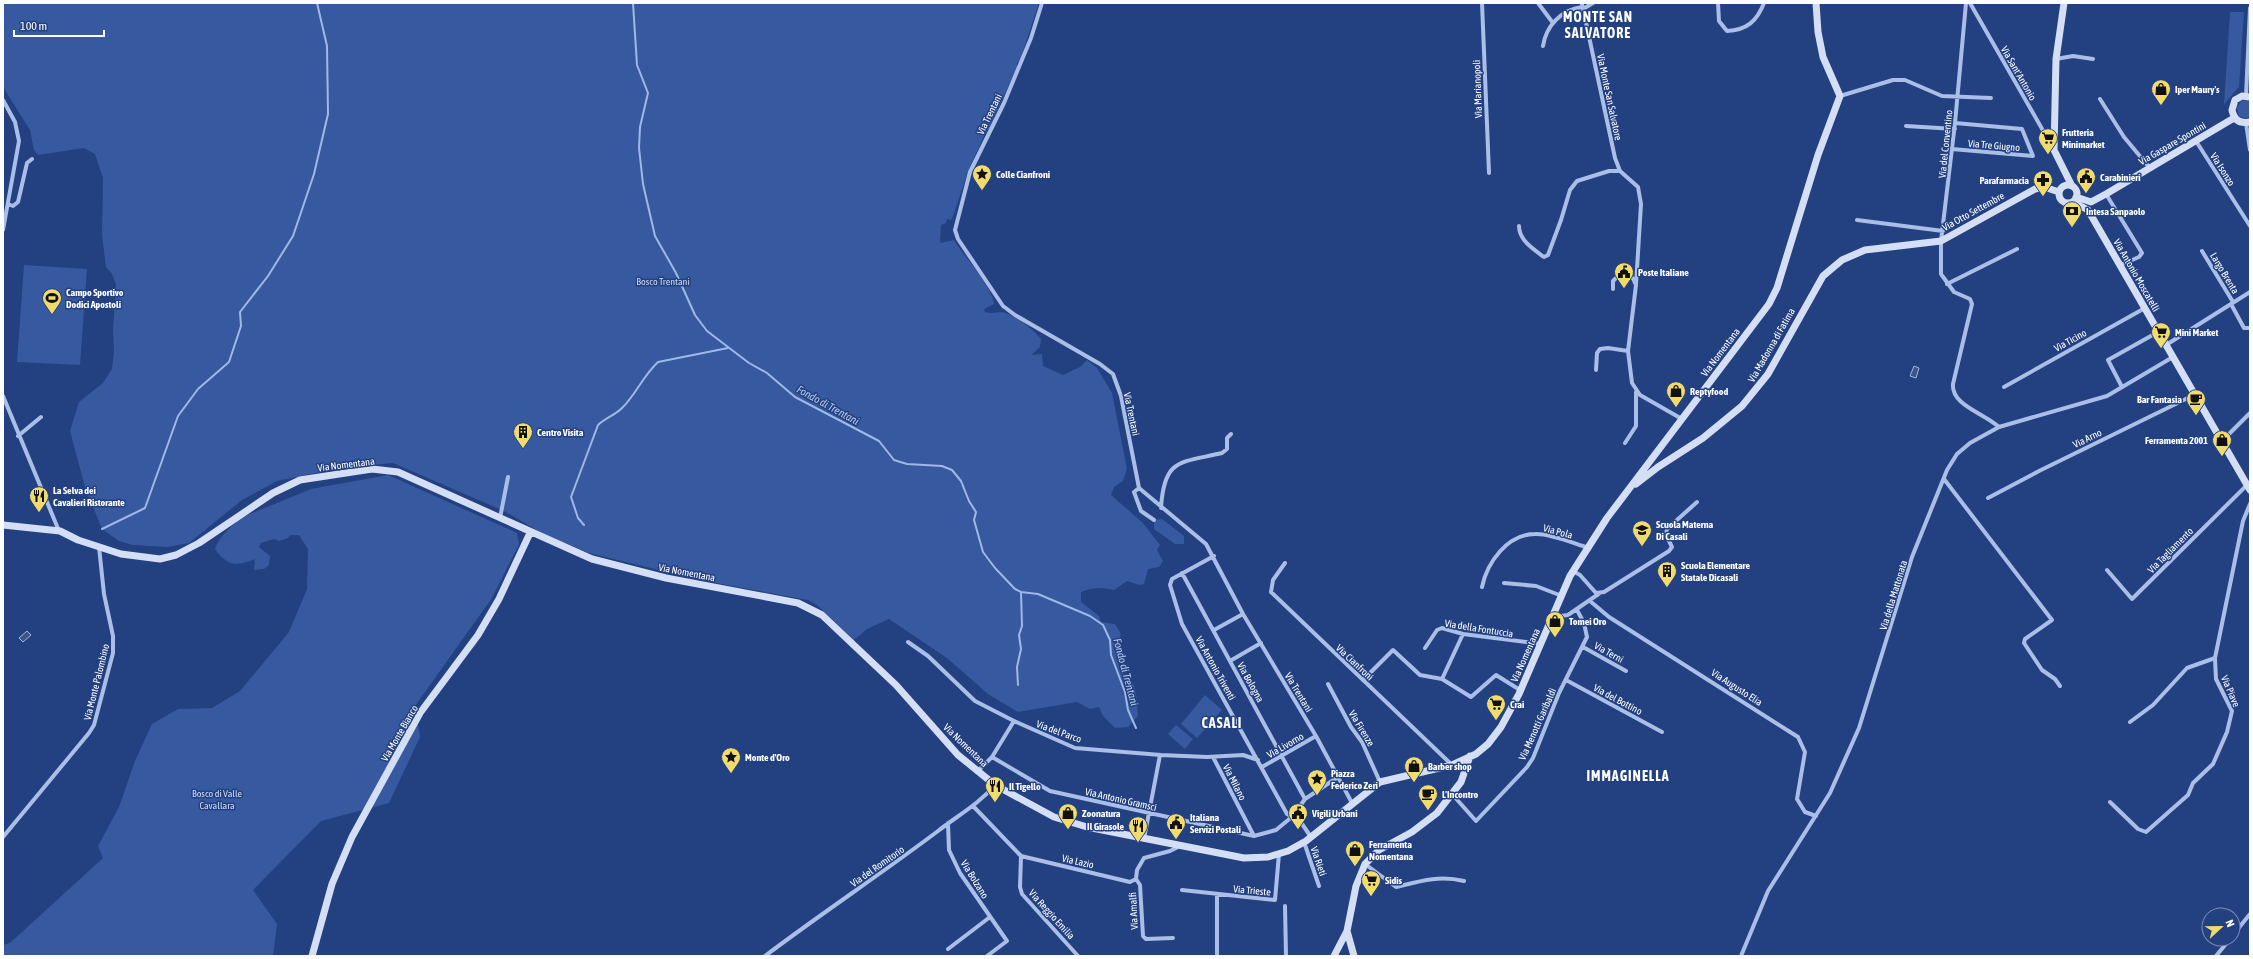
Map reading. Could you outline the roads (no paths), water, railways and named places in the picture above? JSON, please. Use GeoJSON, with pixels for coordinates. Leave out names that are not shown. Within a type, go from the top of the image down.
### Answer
{"type":"FeatureCollection","features":[{"type":"Feature","properties":{"kind":"main road"},"geometry":{"type":"LineString","coordinates":[[1816,3],[1818,32],[1823,57],[1840,96]]}},
{"type":"Feature","properties":{"kind":"main road"},"geometry":{"type":"LineString","coordinates":[[2064,3],[2056,59],[2054,150],[2072,186],[2077,192],[2074,200],[2064,202],[2059,192],[2066,185],[2072,186]]}},
{"type":"Feature","properties":{"kind":"main road","name":"Via Nomentana"},"geometry":{"type":"LineString","coordinates":[[3,525],[60,531],[78,540],[98,547],[142,558],[169,558],[199,543],[287,486],[300,480],[372,469],[398,472],[412,477],[580,555],[608,564],[666,578],[798,603],[815,610],[896,685],[952,749],[977,772],[995,785],[1054,817],[1113,833],[1183,845],[1244,858],[1268,857],[1279,854],[1304,842],[1380,782],[1452,765],[1470,756],[1488,744],[1497,733],[1520,690],[1573,571],[1586,548],[1626,492],[1775,294],[1799,222],[1818,155],[1840,96]]}},
{"type":"Feature","properties":{"kind":"main road"},"geometry":{"type":"LineString","coordinates":[[2248,96],[2239,97],[2233,103],[2232,110],[2234,118],[2240,122],[2248,123]]}},
{"type":"Feature","properties":{"kind":"main road","name":"Via Gaspare Spontini"},"geometry":{"type":"LineString","coordinates":[[2074,200],[2091,202],[2234,118]]}},
{"type":"Feature","properties":{"kind":"main road","name":"Via Otto Settembre"},"geometry":{"type":"LineString","coordinates":[[1941,241],[2035,189],[2044,187],[2059,192]]}},
{"type":"Feature","properties":{"kind":"main road","name":"Via Antonio Moscatelli"},"geometry":{"type":"LineString","coordinates":[[2074,200],[2088,210],[2248,488]]}},
{"type":"Feature","properties":{"kind":"main road","name":"Via Madonna di Fatima"},"geometry":{"type":"LineString","coordinates":[[1626,492],[1658,467],[1717,428],[1742,406],[1768,374],[1808,301],[1823,276],[1831,268],[1842,260],[1865,250],[1941,241]]}},
{"type":"Feature","properties":{"kind":"main road","name":"Via Monte Bianco"},"geometry":{"type":"LineString","coordinates":[[312,956],[333,880],[352,837],[420,713],[478,635],[499,599],[530,533]]}},
{"type":"Feature","properties":{"kind":"main road"},"geometry":{"type":"LineString","coordinates":[[1334,956],[1347,931],[1356,886],[1364,864],[1379,850],[1412,832],[1437,812],[1461,782],[1470,756]]}},
{"type":"Feature","properties":{"kind":"main road"},"geometry":{"type":"LineString","coordinates":[[1347,931],[1354,956]]}},
{"type":"Feature","properties":{"kind":"street","name":"Via Trentani"},"geometry":{"type":"LineString","coordinates":[[1042,3],[1031,38],[1004,103],[970,172],[954,230],[958,239],[1003,306],[1015,315],[1100,364],[1113,374],[1122,396],[1139,488],[1161,508],[1206,544],[1214,556],[1243,614],[1316,736],[1352,803]]}},
{"type":"Feature","properties":{"kind":"street","name":"Via Marianopoli"},"geometry":{"type":"LineString","coordinates":[[1482,3],[1489,174]]}},
{"type":"Feature","properties":{"kind":"street"},"geometry":{"type":"LineString","coordinates":[[1538,3],[1553,23]]}},
{"type":"Feature","properties":{"kind":"street"},"geometry":{"type":"LineString","coordinates":[[1542,46],[1545,35],[1553,23],[1562,15],[1593,3]]}},
{"type":"Feature","properties":{"kind":"street"},"geometry":{"type":"LineString","coordinates":[[1718,3],[1719,21],[1726,31],[1737,30],[1750,25],[1758,17],[1764,3]]}},
{"type":"Feature","properties":{"kind":"street","name":"Via del Conventino"},"geometry":{"type":"LineString","coordinates":[[1947,284],[1941,274],[1941,241],[1955,124],[1966,3]]}},
{"type":"Feature","properties":{"kind":"street","name":"Via Sant'Antonio"},"geometry":{"type":"LineString","coordinates":[[1970,3],[2054,150]]}},
{"type":"Feature","properties":{"kind":"street","name":"Via Monte San Salvatore"},"geometry":{"type":"LineString","coordinates":[[1582,6],[1615,158],[1620,171],[1638,188],[1641,204],[1636,285],[1628,351],[1632,383],[1636,391],[1636,426],[1625,443]]}},
{"type":"Feature","properties":{"kind":"street"},"geometry":{"type":"LineString","coordinates":[[2248,96],[2250,8]]}},
{"type":"Feature","properties":{"kind":"street"},"geometry":{"type":"LineString","coordinates":[[2056,59],[2073,56],[2093,59]]}},
{"type":"Feature","properties":{"kind":"street"},"geometry":{"type":"LineString","coordinates":[[1840,96],[1893,80],[1905,80],[1942,96],[1958,95],[1991,98]]}},
{"type":"Feature","properties":{"kind":"street"},"geometry":{"type":"LineString","coordinates":[[2100,99],[2124,137],[2149,167]]}},
{"type":"Feature","properties":{"kind":"street"},"geometry":{"type":"LineString","coordinates":[[3,230],[19,141],[16,126],[4,102]]}},
{"type":"Feature","properties":{"kind":"street"},"geometry":{"type":"LineString","coordinates":[[2248,123],[2250,150]]}},
{"type":"Feature","properties":{"kind":"street","name":"Via Tre Giugno"},"geometry":{"type":"LineString","coordinates":[[1952,150],[2034,156],[2022,129],[1955,124]]}},
{"type":"Feature","properties":{"kind":"street"},"geometry":{"type":"LineString","coordinates":[[1906,126],[1954,130]]}},
{"type":"Feature","properties":{"kind":"street","name":"Via Isonzo"},"geometry":{"type":"LineString","coordinates":[[2196,141],[2250,226]]}},
{"type":"Feature","properties":{"kind":"street"},"geometry":{"type":"LineString","coordinates":[[8,204],[13,206],[18,202],[27,163],[32,159]]}},
{"type":"Feature","properties":{"kind":"street"},"geometry":{"type":"LineString","coordinates":[[1518,226],[1519,233],[1526,242],[1544,257],[1548,255],[1562,220],[1570,190],[1577,181],[1609,171],[1620,171]]}},
{"type":"Feature","properties":{"kind":"street"},"geometry":{"type":"LineString","coordinates":[[2106,194],[2142,253],[2139,257],[2120,264]]}},
{"type":"Feature","properties":{"kind":"street"},"geometry":{"type":"LineString","coordinates":[[1857,220],[1943,231]]}},
{"type":"Feature","properties":{"kind":"street"},"geometry":{"type":"LineString","coordinates":[[1999,426],[1981,413],[1958,400],[1954,395],[1953,384],[1972,304],[1970,299],[1954,292],[1947,284],[2017,249]]}},
{"type":"Feature","properties":{"kind":"street","name":"Largo Brenta"},"geometry":{"type":"LineString","coordinates":[[2202,251],[2232,303],[2244,328],[2250,328]]}},
{"type":"Feature","properties":{"kind":"street"},"geometry":{"type":"LineString","coordinates":[[1613,289],[1613,281],[1619,275],[1627,274],[1632,277],[1636,285]]}},
{"type":"Feature","properties":{"kind":"street"},"geometry":{"type":"LineString","coordinates":[[2166,345],[2250,292]]}},
{"type":"Feature","properties":{"kind":"street","name":"Via Ticino"},"geometry":{"type":"LineString","coordinates":[[2004,387],[2145,308]]}},
{"type":"Feature","properties":{"kind":"street"},"geometry":{"type":"LineString","coordinates":[[2122,387],[2108,360],[2158,332]]}},
{"type":"Feature","properties":{"kind":"street"},"geometry":{"type":"LineString","coordinates":[[1596,370],[1597,353],[1600,349],[1608,348],[1628,351]]}},
{"type":"Feature","properties":{"kind":"street","name":"Via della Mattonata"},"geometry":{"type":"LineString","coordinates":[[1742,956],[1768,891],[1830,793],[1859,728],[1912,557],[1952,462],[1960,451],[1999,426],[2107,396],[2173,357]]}},
{"type":"Feature","properties":{"kind":"street"},"geometry":{"type":"LineString","coordinates":[[1636,391],[1682,419]]}},
{"type":"Feature","properties":{"kind":"street","name":"Via Arno"},"geometry":{"type":"LineString","coordinates":[[1988,498],[2039,471],[2194,395]]}},
{"type":"Feature","properties":{"kind":"street"},"geometry":{"type":"LineString","coordinates":[[3,396],[18,436],[60,531]]}},
{"type":"Feature","properties":{"kind":"street"},"geometry":{"type":"LineString","coordinates":[[2221,442],[2250,413]]}},
{"type":"Feature","properties":{"kind":"street"},"geometry":{"type":"LineString","coordinates":[[18,436],[41,417]]}},
{"type":"Feature","properties":{"kind":"street"},"geometry":{"type":"LineString","coordinates":[[1161,508],[1166,476],[1171,468],[1180,463],[1222,453],[1227,449],[1227,438],[1231,434]]}},
{"type":"Feature","properties":{"kind":"street"},"geometry":{"type":"LineString","coordinates":[[500,518],[508,477]]}},
{"type":"Feature","properties":{"kind":"street"},"geometry":{"type":"LineString","coordinates":[[1944,479],[2052,620],[2025,639],[2024,643],[2042,670],[2055,679],[2060,686]]}},
{"type":"Feature","properties":{"kind":"street"},"geometry":{"type":"LineString","coordinates":[[1139,488],[1134,492],[1141,511],[1154,520]]}},
{"type":"Feature","properties":{"kind":"street","name":"Via Tagliamento"},"geometry":{"type":"LineString","coordinates":[[2107,570],[2132,599],[2248,488]]}},
{"type":"Feature","properties":{"kind":"street"},"geometry":{"type":"LineString","coordinates":[[1553,617],[1568,615],[1577,610],[1598,593],[1669,551],[1672,547],[1666,535],[1667,529],[1697,502]]}},
{"type":"Feature","properties":{"kind":"street","name":"Via Piave"},"geometry":{"type":"LineString","coordinates":[[2110,802],[2138,828],[2146,832],[2188,795],[2193,783],[2213,764],[2227,732],[2232,711],[2216,679],[2215,658],[2243,521],[2250,504]]}},
{"type":"Feature","properties":{"kind":"street","name":"Via Pola"},"geometry":{"type":"LineString","coordinates":[[1482,587],[1485,575],[1494,559],[1506,545],[1523,537],[1535,534],[1586,548]]}},
{"type":"Feature","properties":{"kind":"street","name":"Via Monte Palombino"},"geometry":{"type":"LineString","coordinates":[[3,837],[94,725],[113,652],[114,642],[98,547]]}},
{"type":"Feature","properties":{"kind":"street"},"geometry":{"type":"LineString","coordinates":[[1182,573],[1214,556]]}},
{"type":"Feature","properties":{"kind":"street","name":"Via Cianfroni"},"geometry":{"type":"LineString","coordinates":[[1285,564],[1272,580],[1271,592],[1452,765]]}},
{"type":"Feature","properties":{"kind":"street"},"geometry":{"type":"LineString","coordinates":[[1573,571],[1580,575],[1598,593]]}},
{"type":"Feature","properties":{"kind":"street","name":"Via Antonio Triventi"},"geometry":{"type":"LineString","coordinates":[[1182,573],[1172,579],[1170,585],[1182,624],[1287,814],[1293,816]]}},
{"type":"Feature","properties":{"kind":"street","name":"Via Bologna"},"geometry":{"type":"LineString","coordinates":[[1182,573],[1305,798]]}},
{"type":"Feature","properties":{"kind":"street"},"geometry":{"type":"LineString","coordinates":[[1504,582],[1536,586],[1562,596]]}},
{"type":"Feature","properties":{"kind":"street","name":"Via Augusto Elia"},"geometry":{"type":"LineString","coordinates":[[1590,601],[1609,617],[1798,737],[1805,752],[1797,800],[1805,812],[1816,816]]}},
{"type":"Feature","properties":{"kind":"street","name":"Via Menotti Garibaldi"},"geometry":{"type":"LineString","coordinates":[[1452,794],[1476,821],[1520,775],[1533,758],[1566,680],[1587,637],[1587,631],[1577,610]]}},
{"type":"Feature","properties":{"kind":"street"},"geometry":{"type":"LineString","coordinates":[[1214,630],[1243,614]]}},
{"type":"Feature","properties":{"kind":"street","name":"Via della Fontuccia"},"geometry":{"type":"LineString","coordinates":[[1425,648],[1437,630],[1442,628],[1463,634],[1541,644]]}},
{"type":"Feature","properties":{"kind":"street"},"geometry":{"type":"LineString","coordinates":[[1442,679],[1463,634]]}},
{"type":"Feature","properties":{"kind":"street","name":"Via del Parco"},"geometry":{"type":"LineString","coordinates":[[908,642],[928,656],[975,701],[1014,722],[1075,748],[1160,755],[1213,757],[1243,755],[1258,760]]}},
{"type":"Feature","properties":{"kind":"street"},"geometry":{"type":"LineString","coordinates":[[1230,661],[1261,643]]}},
{"type":"Feature","properties":{"kind":"street","name":"Via Terni"},"geometry":{"type":"LineString","coordinates":[[1583,647],[1626,671]]}},
{"type":"Feature","properties":{"kind":"street"},"geometry":{"type":"LineString","coordinates":[[1362,680],[1393,650],[1420,676],[1442,679],[1471,697],[1496,675],[1520,690]]}},
{"type":"Feature","properties":{"kind":"street"},"geometry":{"type":"LineString","coordinates":[[2130,722],[2152,705],[2187,668],[2215,658]]}},
{"type":"Feature","properties":{"kind":"street","name":"Via del Bottino"},"geometry":{"type":"LineString","coordinates":[[1566,680],[1662,732]]}},
{"type":"Feature","properties":{"kind":"street","name":"Via Firenze"},"geometry":{"type":"LineString","coordinates":[[1328,684],[1351,727],[1362,742],[1380,782]]}},
{"type":"Feature","properties":{"kind":"street"},"geometry":{"type":"LineString","coordinates":[[977,772],[992,757],[1014,722]]}},
{"type":"Feature","properties":{"kind":"street","name":"Via Livorno"},"geometry":{"type":"LineString","coordinates":[[1262,767],[1316,736]]}},
{"type":"Feature","properties":{"kind":"street"},"geometry":{"type":"LineString","coordinates":[[1144,839],[1160,755]]}},
{"type":"Feature","properties":{"kind":"street","name":"Via Antonio Gramsci"},"geometry":{"type":"LineString","coordinates":[[992,757],[1050,791],[1254,836],[1276,830],[1293,816],[1305,798]]}},
{"type":"Feature","properties":{"kind":"street","name":"Via Milano"},"geometry":{"type":"LineString","coordinates":[[1213,757],[1254,836]]}},
{"type":"Feature","properties":{"kind":"street"},"geometry":{"type":"LineString","coordinates":[[1305,798],[1338,777]]}},
{"type":"Feature","properties":{"kind":"street","name":"Via del Romitorio"},"geometry":{"type":"LineString","coordinates":[[765,956],[820,914],[866,886],[948,823],[973,806],[995,785]]}},
{"type":"Feature","properties":{"kind":"street"},"geometry":{"type":"LineString","coordinates":[[973,806],[1021,856]]}},
{"type":"Feature","properties":{"kind":"street"},"geometry":{"type":"LineString","coordinates":[[1293,816],[1300,820],[1311,837]]}},
{"type":"Feature","properties":{"kind":"street","name":"Via Bolzano"},"geometry":{"type":"LineString","coordinates":[[948,823],[949,850],[960,873],[1007,941],[987,956]]}},
{"type":"Feature","properties":{"kind":"street","name":"Via Rieti"},"geometry":{"type":"LineString","coordinates":[[1304,842],[1319,886]]}},
{"type":"Feature","properties":{"kind":"street"},"geometry":{"type":"LineString","coordinates":[[1136,879],[1137,870],[1144,858],[1170,851],[1183,845]]}},
{"type":"Feature","properties":{"kind":"street","name":"Via Trieste"},"geometry":{"type":"LineString","coordinates":[[1182,890],[1217,895],[1275,900],[1279,854]]}},
{"type":"Feature","properties":{"kind":"street","name":"Via Lazio"},"geometry":{"type":"LineString","coordinates":[[1021,856],[1130,882],[1136,879]]}},
{"type":"Feature","properties":{"kind":"street","name":"Via Reggio Emilia"},"geometry":{"type":"LineString","coordinates":[[1021,856],[1020,887],[1022,894],[1078,956]]}},
{"type":"Feature","properties":{"kind":"street"},"geometry":{"type":"LineString","coordinates":[[1364,864],[1396,887],[1432,878],[1448,877],[1464,881]]}},
{"type":"Feature","properties":{"kind":"street","name":"Via Amalfi"},"geometry":{"type":"LineString","coordinates":[[1136,879],[1140,885],[1143,936],[1146,939],[1173,938]]}},
{"type":"Feature","properties":{"kind":"street"},"geometry":{"type":"LineString","coordinates":[[1217,895],[1217,956]]}},
{"type":"Feature","properties":{"kind":"street"},"geometry":{"type":"LineString","coordinates":[[1285,906],[1286,956]]}},
{"type":"Feature","properties":{"kind":"street"},"geometry":{"type":"LineString","coordinates":[[2241,925],[2250,914]]}},
{"type":"Feature","properties":{"kind":"street"},"geometry":{"type":"LineString","coordinates":[[948,949],[990,917]]}},
{"type":"Feature","properties":{"kind":"street"},"geometry":{"type":"LineString","coordinates":[[2216,956],[2223,947]]}},
{"type":"Feature","properties":{"kind":"street"},"geometry":{"type":"LineString","coordinates":[[771,952],[775,956]]}},
{"type":"Feature","properties":{"kind":"waterway"},"geometry":{"type":"LineString","coordinates":[[102,529],[145,508],[178,416],[198,389],[229,362],[241,326],[240,312],[268,276],[293,236],[314,174],[328,114],[327,46],[317,3]]}},
{"type":"Feature","properties":{"kind":"waterway","name":"Fondo di Trentani"},"geometry":{"type":"LineString","coordinates":[[633,3],[637,65],[648,93],[640,127],[639,148],[643,184],[655,236],[676,273],[695,315],[707,331],[749,363],[767,373],[795,397],[879,441],[894,460],[907,464],[942,466],[952,470],[961,481],[969,501],[976,512],[974,520],[983,552],[995,568],[1015,589],[1021,592],[1038,594],[1090,616],[1103,625],[1110,640],[1111,655],[1125,692],[1128,710],[1136,728]]}},
{"type":"Feature","properties":{"kind":"waterway"},"geometry":{"type":"LineString","coordinates":[[584,525],[578,518],[571,497],[598,425],[623,407],[658,362],[728,348]]}},
{"type":"Feature","properties":{"kind":"waterway"},"geometry":{"type":"LineString","coordinates":[[1018,685],[1017,667],[1021,649],[1019,635],[1022,626],[1021,592]]}},
{"type":"Feature","properties":{"kind":"place","name":"Iper Maury's"},"geometry":{"type":"Point","coordinates":[2161,106]}},
{"type":"Feature","properties":{"kind":"place","name":"Frutteria Minimarket"},"geometry":{"type":"Point","coordinates":[2048,155]}},
{"type":"Feature","properties":{"kind":"place","name":"Colle Cianfroni"},"geometry":{"type":"Point","coordinates":[982,191]}},
{"type":"Feature","properties":{"kind":"place","name":"Carabinieri"},"geometry":{"type":"Point","coordinates":[2086,194]}},
{"type":"Feature","properties":{"kind":"place","name":"Parafarmacia"},"geometry":{"type":"Point","coordinates":[2043,197]}},
{"type":"Feature","properties":{"kind":"place","name":"Intesa Sanpaolo"},"geometry":{"type":"Point","coordinates":[2072,228]}},
{"type":"Feature","properties":{"kind":"place","name":"Poste Italiane"},"geometry":{"type":"Point","coordinates":[1624,289]}},
{"type":"Feature","properties":{"kind":"place","name":"Campo Sportivo Dodici Apostoli"},"geometry":{"type":"Point","coordinates":[52,315]}},
{"type":"Feature","properties":{"kind":"place","name":"Mini Market"},"geometry":{"type":"Point","coordinates":[2161,349]}},
{"type":"Feature","properties":{"kind":"place","name":"Reptyfood"},"geometry":{"type":"Point","coordinates":[1676,408]}},
{"type":"Feature","properties":{"kind":"place","name":"Bar Fantasia"},"geometry":{"type":"Point","coordinates":[2196,416]}},
{"type":"Feature","properties":{"kind":"place","name":"Centro Visita"},"geometry":{"type":"Point","coordinates":[523,449]}},
{"type":"Feature","properties":{"kind":"place","name":"Ferramenta 2001"},"geometry":{"type":"Point","coordinates":[2222,457]}},
{"type":"Feature","properties":{"kind":"place","name":"La Selva dei Cavalieri Ristorante"},"geometry":{"type":"Point","coordinates":[39,513]}},
{"type":"Feature","properties":{"kind":"place","name":"Scuola Materna Di Casali"},"geometry":{"type":"Point","coordinates":[1642,547]}},
{"type":"Feature","properties":{"kind":"place","name":"Scuola Elementare Statale Dicasali"},"geometry":{"type":"Point","coordinates":[1667,588]}},
{"type":"Feature","properties":{"kind":"place","name":"Tomei Oro"},"geometry":{"type":"Point","coordinates":[1555,638]}},
{"type":"Feature","properties":{"kind":"place","name":"Crai"},"geometry":{"type":"Point","coordinates":[1496,721]}},
{"type":"Feature","properties":{"kind":"place","name":"Monte d'Oro"},"geometry":{"type":"Point","coordinates":[731,774]}},
{"type":"Feature","properties":{"kind":"place","name":"Barber shop"},"geometry":{"type":"Point","coordinates":[1414,783]}},
{"type":"Feature","properties":{"kind":"place","name":"Piazza Federico Zeri"},"geometry":{"type":"Point","coordinates":[1317,796]}},
{"type":"Feature","properties":{"kind":"place","name":"Il Tigello"},"geometry":{"type":"Point","coordinates":[995,803]}},
{"type":"Feature","properties":{"kind":"place","name":"L'Incontro"},"geometry":{"type":"Point","coordinates":[1428,811]}},
{"type":"Feature","properties":{"kind":"place","name":"Zoonatura"},"geometry":{"type":"Point","coordinates":[1068,830]}},
{"type":"Feature","properties":{"kind":"place","name":"Vigili Urbani"},"geometry":{"type":"Point","coordinates":[1298,830]}},
{"type":"Feature","properties":{"kind":"place","name":"Italiana Servizi Postali"},"geometry":{"type":"Point","coordinates":[1176,840]}},
{"type":"Feature","properties":{"kind":"place","name":"Il Girasole"},"geometry":{"type":"Point","coordinates":[1138,843]}},
{"type":"Feature","properties":{"kind":"place","name":"Ferramenta Nomentana"},"geometry":{"type":"Point","coordinates":[1355,867]}},
{"type":"Feature","properties":{"kind":"place","name":"Sidis"},"geometry":{"type":"Point","coordinates":[1371,897]}},
{"type":"Feature","properties":{"kind":"district","name":"MONTE SAN SALVATORE"},"geometry":{"type":"Point","coordinates":[1598,26]}},
{"type":"Feature","properties":{"kind":"district","name":"CASALI"},"geometry":{"type":"Point","coordinates":[1222,723]}},
{"type":"Feature","properties":{"kind":"district","name":"IMMAGINELLA"},"geometry":{"type":"Point","coordinates":[1628,776]}},
{"type":"Feature","properties":{"kind":"park label","name":"Bosco Trentani"},"geometry":{"type":"Point","coordinates":[663,281]}},
{"type":"Feature","properties":{"kind":"park label","name":"Bosco di Valle Cavallara"},"geometry":{"type":"Point","coordinates":[217,798]}}]}
